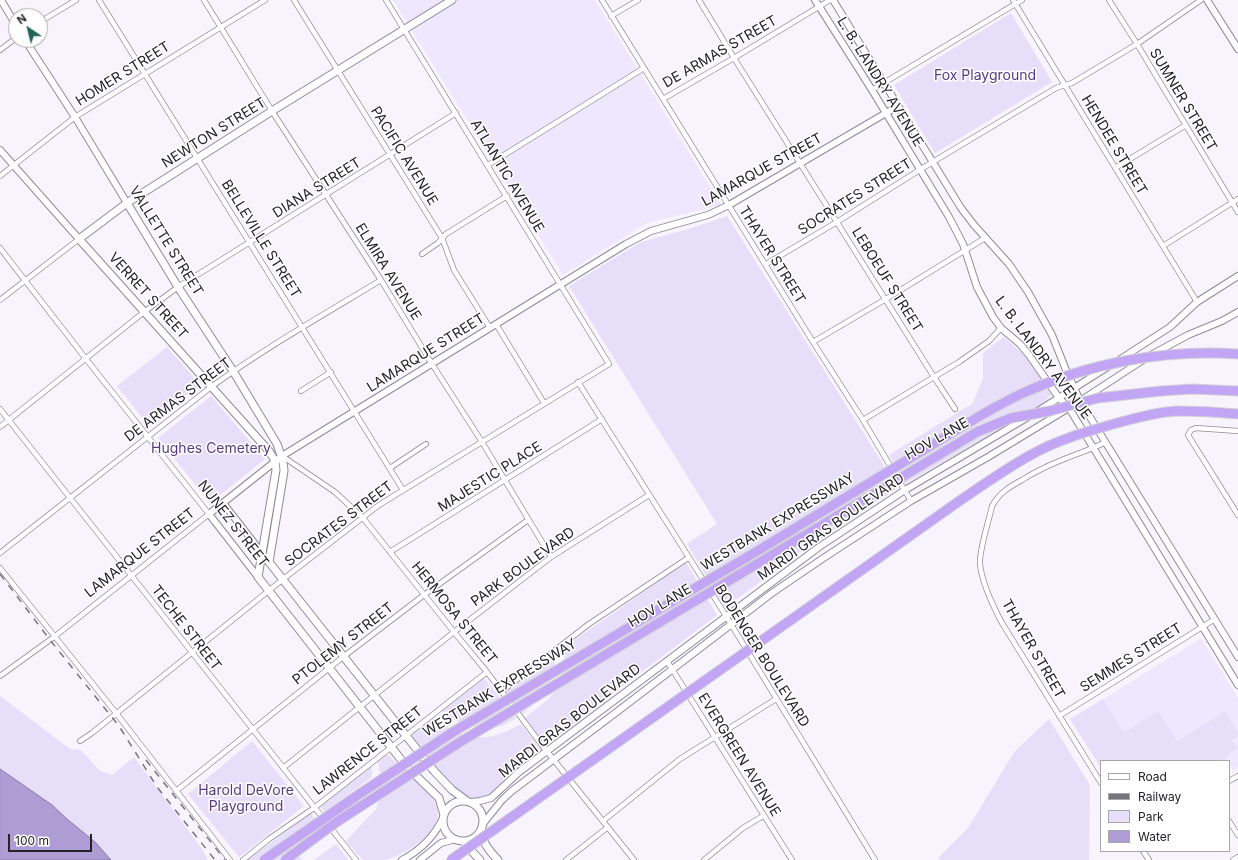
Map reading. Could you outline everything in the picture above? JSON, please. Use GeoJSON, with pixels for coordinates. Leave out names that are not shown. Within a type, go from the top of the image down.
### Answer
{"type":"FeatureCollection","features":[{"type":"Feature","properties":{"kind":"highway","name":"WESTBANK EXPRESSWAY"},"geometry":{"type":"LineString","coordinates":[[264,860],[459,728],[764,547],[983,414],[1021,394],[1060,378],[1098,367],[1135,359],[1163,355],[1238,354]]}},
{"type":"Feature","properties":{"kind":"highway","name":"HOV LANE"},"geometry":{"type":"LineString","coordinates":[[285,860],[335,823],[460,742],[977,432],[1011,418],[1098,398],[1192,389],[1238,391]]}},
{"type":"Feature","properties":{"kind":"highway"},"geometry":{"type":"LineString","coordinates":[[451,860],[931,521],[1000,473],[1028,456],[1058,441],[1139,417],[1176,412],[1209,411],[1238,414]]}},
{"type":"Feature","properties":{"kind":"main road","name":"NEWTON STREET"},"geometry":{"type":"LineString","coordinates":[[79,238],[127,203],[272,111],[452,0]]}},
{"type":"Feature","properties":{"kind":"main road","name":"VALLETTE STREET"},"geometry":{"type":"LineString","coordinates":[[127,203],[178,287],[233,371],[277,444],[282,456]]}},
{"type":"Feature","properties":{"kind":"main road","name":"VERRET STREET"},"geometry":{"type":"LineString","coordinates":[[79,238],[269,451],[274,461]]}},
{"type":"Feature","properties":{"kind":"main road"},"geometry":{"type":"LineString","coordinates":[[269,562],[284,471],[282,456]]}},
{"type":"Feature","properties":{"kind":"main road"},"geometry":{"type":"LineString","coordinates":[[258,577],[276,470],[274,461]]}},
{"type":"Feature","properties":{"kind":"main road","name":"NUNEZ STREET"},"geometry":{"type":"LineString","coordinates":[[269,562],[405,736],[439,777],[452,790],[469,802]]}},
{"type":"Feature","properties":{"kind":"main road","name":"NUNEZ STREET"},"geometry":{"type":"LineString","coordinates":[[258,577],[412,773],[439,798],[443,816]]}},
{"type":"Feature","properties":{"kind":"main road"},"geometry":{"type":"LineString","coordinates":[[480,860],[458,840],[450,836],[446,831],[443,824],[443,816],[447,809],[454,803],[461,801],[469,802],[476,806],[480,811],[483,818],[482,836],[485,845],[498,860]]}},
{"type":"Feature","properties":{"kind":"main road"},"geometry":{"type":"LineString","coordinates":[[458,840],[471,839],[477,835],[482,827]]}},
{"type":"Feature","properties":{"kind":"street"},"geometry":{"type":"LineString","coordinates":[[1,0],[8,12]]}},
{"type":"Feature","properties":{"kind":"street"},"geometry":{"type":"LineString","coordinates":[[48,17],[76,0]]}},
{"type":"Feature","properties":{"kind":"street","name":"BELLEVILLE STREET"},"geometry":{"type":"LineString","coordinates":[[99,0],[403,490]]}},
{"type":"Feature","properties":{"kind":"street","name":"ELMIRA AVENUE"},"geometry":{"type":"LineString","coordinates":[[204,0],[272,111],[381,280],[482,442],[551,557]]}},
{"type":"Feature","properties":{"kind":"street","name":"HOMER STREET"},"geometry":{"type":"LineString","coordinates":[[0,176],[75,117],[265,0]]}},
{"type":"Feature","properties":{"kind":"street","name":"PACIFIC AVENUE"},"geometry":{"type":"LineString","coordinates":[[294,0],[442,238],[454,270],[490,328]]}},
{"type":"Feature","properties":{"kind":"street","name":"ATLANTIC AVENUE"},"geometry":{"type":"LineString","coordinates":[[386,0],[609,364]]}},
{"type":"Feature","properties":{"kind":"street","name":"THAYER STREET"},"geometry":{"type":"LineString","coordinates":[[602,0],[813,342],[863,420],[911,500]]}},
{"type":"Feature","properties":{"kind":"street"},"geometry":{"type":"LineString","coordinates":[[611,16],[638,0]]}},
{"type":"Feature","properties":{"kind":"street","name":"LEBOEUF STREET"},"geometry":{"type":"LineString","coordinates":[[699,0],[955,409]]}},
{"type":"Feature","properties":{"kind":"street","name":"L. B. LANDRY AVENUE"},"geometry":{"type":"LineString","coordinates":[[815,0],[872,90],[949,217],[965,250],[977,287],[986,305],[1001,328],[1020,344],[1069,408],[1237,682]]}},
{"type":"Feature","properties":{"kind":"street","name":"DE ARMAS STREET"},"geometry":{"type":"LineString","coordinates":[[663,99],[830,0]]}},
{"type":"Feature","properties":{"kind":"street","name":"L. B. LANDRY AVENUE"},"geometry":{"type":"LineString","coordinates":[[833,0],[961,208],[985,238],[999,251],[1009,264],[1044,318],[1080,401],[1238,657]]}},
{"type":"Feature","properties":{"kind":"street"},"geometry":{"type":"LineString","coordinates":[[872,90],[1014,2],[1022,0]]}},
{"type":"Feature","properties":{"kind":"street","name":"SUMNER STREET"},"geometry":{"type":"LineString","coordinates":[[1109,0],[1238,212]]}},
{"type":"Feature","properties":{"kind":"street","name":"SOCRATES STREET"},"geometry":{"type":"LineString","coordinates":[[766,264],[1056,88],[1072,83],[1137,44],[1201,0]]}},
{"type":"Feature","properties":{"kind":"street"},"geometry":{"type":"LineString","coordinates":[[1207,0],[1238,49]]}},
{"type":"Feature","properties":{"kind":"street","name":"HENDEE STREET"},"geometry":{"type":"LineString","coordinates":[[1014,2],[1197,302]]}},
{"type":"Feature","properties":{"kind":"street","name":"VALLETTE STREET"},"geometry":{"type":"LineString","coordinates":[[30,48],[75,117],[127,203]]}},
{"type":"Feature","properties":{"kind":"street"},"geometry":{"type":"LineString","coordinates":[[488,165],[644,68]]}},
{"type":"Feature","properties":{"kind":"street","name":"LAMARQUE STREET"},"geometry":{"type":"LineString","coordinates":[[0,676],[54,637],[274,461],[626,244],[651,231],[708,215],[729,205],[898,106]]}},
{"type":"Feature","properties":{"kind":"street","name":"DIANA STREET"},"geometry":{"type":"LineString","coordinates":[[0,427],[144,312],[178,287],[456,113]]}},
{"type":"Feature","properties":{"kind":"street"},"geometry":{"type":"LineString","coordinates":[[1115,168],[1186,125]]}},
{"type":"Feature","properties":{"kind":"street","name":"VERRET STREET"},"geometry":{"type":"LineString","coordinates":[[0,150],[79,238]]}},
{"type":"Feature","properties":{"kind":"street"},"geometry":{"type":"LineString","coordinates":[[422,254],[438,243],[446,234],[507,196]]}},
{"type":"Feature","properties":{"kind":"street"},"geometry":{"type":"LineString","coordinates":[[1163,246],[1238,199]]}},
{"type":"Feature","properties":{"kind":"street","name":"NEWTON STREET"},"geometry":{"type":"LineString","coordinates":[[0,300],[79,238]]}},
{"type":"Feature","properties":{"kind":"street"},"geometry":{"type":"LineString","coordinates":[[813,342],[985,238]]}},
{"type":"Feature","properties":{"kind":"street","name":"NUNEZ STREET"},"geometry":{"type":"LineString","coordinates":[[0,248],[258,577]]}},
{"type":"Feature","properties":{"kind":"street","name":"MARDI GRAS BOULEVARD"},"geometry":{"type":"LineString","coordinates":[[469,802],[491,798],[519,772],[548,752],[819,547],[905,490],[1060,398],[1170,328],[1197,302],[1238,276]]}},
{"type":"Feature","properties":{"kind":"street","name":"DE ARMAS STREET"},"geometry":{"type":"LineString","coordinates":[[0,552],[233,371],[302,327],[381,280]]}},
{"type":"Feature","properties":{"kind":"street","name":"MARDI GRAS BOULEVARD"},"geometry":{"type":"LineString","coordinates":[[482,827],[498,804],[513,790],[772,593],[911,500],[988,457],[1069,408],[1134,365],[1188,335],[1222,321],[1238,312]]}},
{"type":"Feature","properties":{"kind":"street"},"geometry":{"type":"LineString","coordinates":[[496,324],[544,403]]}},
{"type":"Feature","properties":{"kind":"street"},"geometry":{"type":"LineString","coordinates":[[863,420],[959,362],[989,341],[1001,328]]}},
{"type":"Feature","properties":{"kind":"street","name":"SOCRATES STREET"},"geometry":{"type":"LineString","coordinates":[[80,740],[92,733],[282,580],[379,505],[609,364]]}},
{"type":"Feature","properties":{"kind":"street"},"geometry":{"type":"LineString","coordinates":[[300,390],[331,372]]}},
{"type":"Feature","properties":{"kind":"street","name":"BODENGER BOULEVARD"},"geometry":{"type":"LineString","coordinates":[[578,382],[731,624],[875,860]]}},
{"type":"Feature","properties":{"kind":"street","name":"TECHE STREET"},"geometry":{"type":"LineString","coordinates":[[0,408],[356,860]]}},
{"type":"Feature","properties":{"kind":"street","name":"MAJESTIC PLACE"},"geometry":{"type":"LineString","coordinates":[[390,552],[602,420]]}},
{"type":"Feature","properties":{"kind":"street"},"geometry":{"type":"LineString","coordinates":[[1238,431],[1196,428],[1191,430],[1188,435],[1238,515]]}},
{"type":"Feature","properties":{"kind":"street","name":"THAYER STREET"},"geometry":{"type":"LineString","coordinates":[[1100,781],[996,611],[982,573],[980,563],[992,506],[996,498],[1002,492],[1034,473],[1106,442]]}},
{"type":"Feature","properties":{"kind":"street"},"geometry":{"type":"LineString","coordinates":[[390,468],[426,444]]}},
{"type":"Feature","properties":{"kind":"street","name":"HERMOSA STREET"},"geometry":{"type":"LineString","coordinates":[[282,456],[335,492],[363,518],[487,672],[554,760],[634,860]]}},
{"type":"Feature","properties":{"kind":"street","name":"PARK BOULEVARD"},"geometry":{"type":"LineString","coordinates":[[283,768],[551,557],[649,495]]}},
{"type":"Feature","properties":{"kind":"street","name":"NUNEZ STREET"},"geometry":{"type":"LineString","coordinates":[[223,503],[269,562]]}},
{"type":"Feature","properties":{"kind":"street","name":"PTOLEMY STREET"},"geometry":{"type":"LineString","coordinates":[[176,791],[343,657],[424,595],[528,520]]}},
{"type":"Feature","properties":{"kind":"street"},"geometry":{"type":"LineString","coordinates":[[502,691],[589,624],[688,558]]}},
{"type":"Feature","properties":{"kind":"street"},"geometry":{"type":"LineString","coordinates":[[0,568],[116,713],[230,860]]}},
{"type":"Feature","properties":{"kind":"street","name":"SEMMES STREET"},"geometry":{"type":"LineString","coordinates":[[1059,716],[1215,619]]}},
{"type":"Feature","properties":{"kind":"street","name":"EVERGREEN AVENUE"},"geometry":{"type":"LineString","coordinates":[[667,662],[792,860]]}},
{"type":"Feature","properties":{"kind":"street","name":"LAWRENCE STREET"},"geometry":{"type":"LineString","coordinates":[[243,860],[269,839],[314,808],[487,672]]}},
{"type":"Feature","properties":{"kind":"street"},"geometry":{"type":"LineString","coordinates":[[603,821],[680,759],[776,699]]}},
{"type":"Feature","properties":{"kind":"street"},"geometry":{"type":"LineString","coordinates":[[402,860],[426,844],[438,827],[443,816]]}},
{"type":"Feature","properties":{"kind":"street"},"geometry":{"type":"LineString","coordinates":[[704,860],[743,828],[763,816]]}},
{"type":"Feature","properties":{"kind":"street"},"geometry":{"type":"LineString","coordinates":[[1230,823],[1238,835]]}},
{"type":"Feature","properties":{"kind":"street"},"geometry":{"type":"LineString","coordinates":[[566,860],[608,827]]}},
{"type":"Feature","properties":{"kind":"street"},"geometry":{"type":"LineString","coordinates":[[420,860],[441,843],[458,840]]}},
{"type":"Feature","properties":{"kind":"street"},"geometry":{"type":"LineString","coordinates":[[1233,860],[1238,857]]}},
{"type":"Feature","properties":{"kind":"shaded area"},"geometry":{"type":"Polygon","coordinates":[[[393,0],[595,0],[721,205],[647,223],[563,275],[393,0]]]}},
{"type":"Feature","properties":{"kind":"shaded area"},"geometry":{"type":"Polygon","coordinates":[[[1201,638],[1238,698],[1238,732],[1225,711],[1177,741],[1124,733],[1103,699],[1201,638]]]}},
{"type":"Feature","properties":{"kind":"shaded area"},"geometry":{"type":"Polygon","coordinates":[[[1238,736],[1238,748],[1232,739],[1238,736]]]}},
{"type":"Feature","properties":{"kind":"shaded area"},"geometry":{"type":"Polygon","coordinates":[[[1238,748],[1238,767],[1233,771],[1230,766],[1230,760],[1226,760],[1225,757],[1238,748]]]}},
{"type":"Feature","properties":{"kind":"green space","name":"Fox Playground"},"geometry":{"type":"Polygon","coordinates":[[[1011,13],[1052,82],[935,153],[894,85],[1011,13]]]}},
{"type":"Feature","properties":{"kind":"green space"},"geometry":{"type":"Polygon","coordinates":[[[727,216],[898,488],[796,555],[725,608],[687,544],[717,524],[569,286],[641,242],[692,228],[727,216]]]}},
{"type":"Feature","properties":{"kind":"green space"},"geometry":{"type":"Polygon","coordinates":[[[1004,337],[1023,354],[1051,394],[1043,404],[905,484],[889,455],[973,403],[983,378],[983,353],[1004,337]]]}},
{"type":"Feature","properties":{"kind":"green space","name":"Hughes Cemetery"},"geometry":{"type":"Polygon","coordinates":[[[167,347],[200,385],[148,425],[117,386],[167,347]]]}},
{"type":"Feature","properties":{"kind":"green space","name":"Hughes Cemetery"},"geometry":{"type":"Polygon","coordinates":[[[211,396],[265,459],[210,503],[158,438],[211,396]]]}},
{"type":"Feature","properties":{"kind":"green space"},"geometry":{"type":"Polygon","coordinates":[[[686,562],[717,615],[545,745],[525,718],[547,700],[559,684],[563,674],[564,664],[564,654],[562,649],[686,562]]]}},
{"type":"Feature","properties":{"kind":"green space"},"geometry":{"type":"Polygon","coordinates":[[[555,654],[555,663],[550,680],[541,694],[523,714],[504,689],[555,654]]]}},
{"type":"Feature","properties":{"kind":"green space"},"geometry":{"type":"Polygon","coordinates":[[[484,678],[516,718],[502,726],[489,729],[460,723],[442,711],[484,678]]]}},
{"type":"Feature","properties":{"kind":"green space"},"geometry":{"type":"Polygon","coordinates":[[[0,696],[70,749],[81,750],[100,771],[112,775],[134,757],[202,849],[208,860],[111,860],[95,842],[52,805],[0,769],[0,696]]]}},
{"type":"Feature","properties":{"kind":"green space"},"geometry":{"type":"Polygon","coordinates":[[[1103,699],[1124,733],[1158,711],[1177,741],[1225,711],[1238,732],[1238,736],[1232,740],[1238,748],[1225,757],[1226,760],[1100,760],[1100,766],[1070,719],[1103,699]]]}},
{"type":"Feature","properties":{"kind":"green space"},"geometry":{"type":"Polygon","coordinates":[[[435,717],[456,732],[466,736],[476,737],[498,735],[521,724],[541,750],[513,771],[489,795],[482,798],[473,798],[463,794],[442,776],[410,736],[435,717]]]}},
{"type":"Feature","properties":{"kind":"green space"},"geometry":{"type":"Polygon","coordinates":[[[1049,719],[1090,785],[1089,860],[940,860],[938,858],[968,828],[1014,752],[1049,719]]]}},
{"type":"Feature","properties":{"kind":"green space","name":"Harold DeVore Playground"},"geometry":{"type":"Polygon","coordinates":[[[252,741],[304,806],[239,857],[188,794],[252,741]]]}},
{"type":"Feature","properties":{"kind":"green space"},"geometry":{"type":"Polygon","coordinates":[[[387,754],[430,795],[436,805],[438,814],[430,832],[422,840],[403,853],[385,860],[363,860],[346,841],[377,808],[380,774],[378,761],[387,754]]]}},
{"type":"Feature","properties":{"kind":"green space"},"geometry":{"type":"Polygon","coordinates":[[[372,765],[372,777],[325,812],[319,806],[372,765]]]}},
{"type":"Feature","properties":{"kind":"green space"},"geometry":{"type":"Polygon","coordinates":[[[311,813],[316,820],[288,841],[302,860],[247,860],[311,813]]]}},
{"type":"Feature","properties":{"kind":"green space"},"geometry":{"type":"Polygon","coordinates":[[[336,844],[348,860],[314,860],[336,844]]]}},
{"type":"Feature","properties":{"kind":"water"},"geometry":{"type":"Polygon","coordinates":[[[0,769],[52,805],[95,842],[111,860],[0,860],[0,769]]]}},
{"type":"Feature","properties":{"kind":"railway"},"geometry":{"type":"LineString","coordinates":[[0,574],[50,640],[119,726],[157,787],[215,860]]}},
{"type":"Feature","properties":{"kind":"railway"},"geometry":{"type":"LineString","coordinates":[[146,760],[225,860]]}}]}
